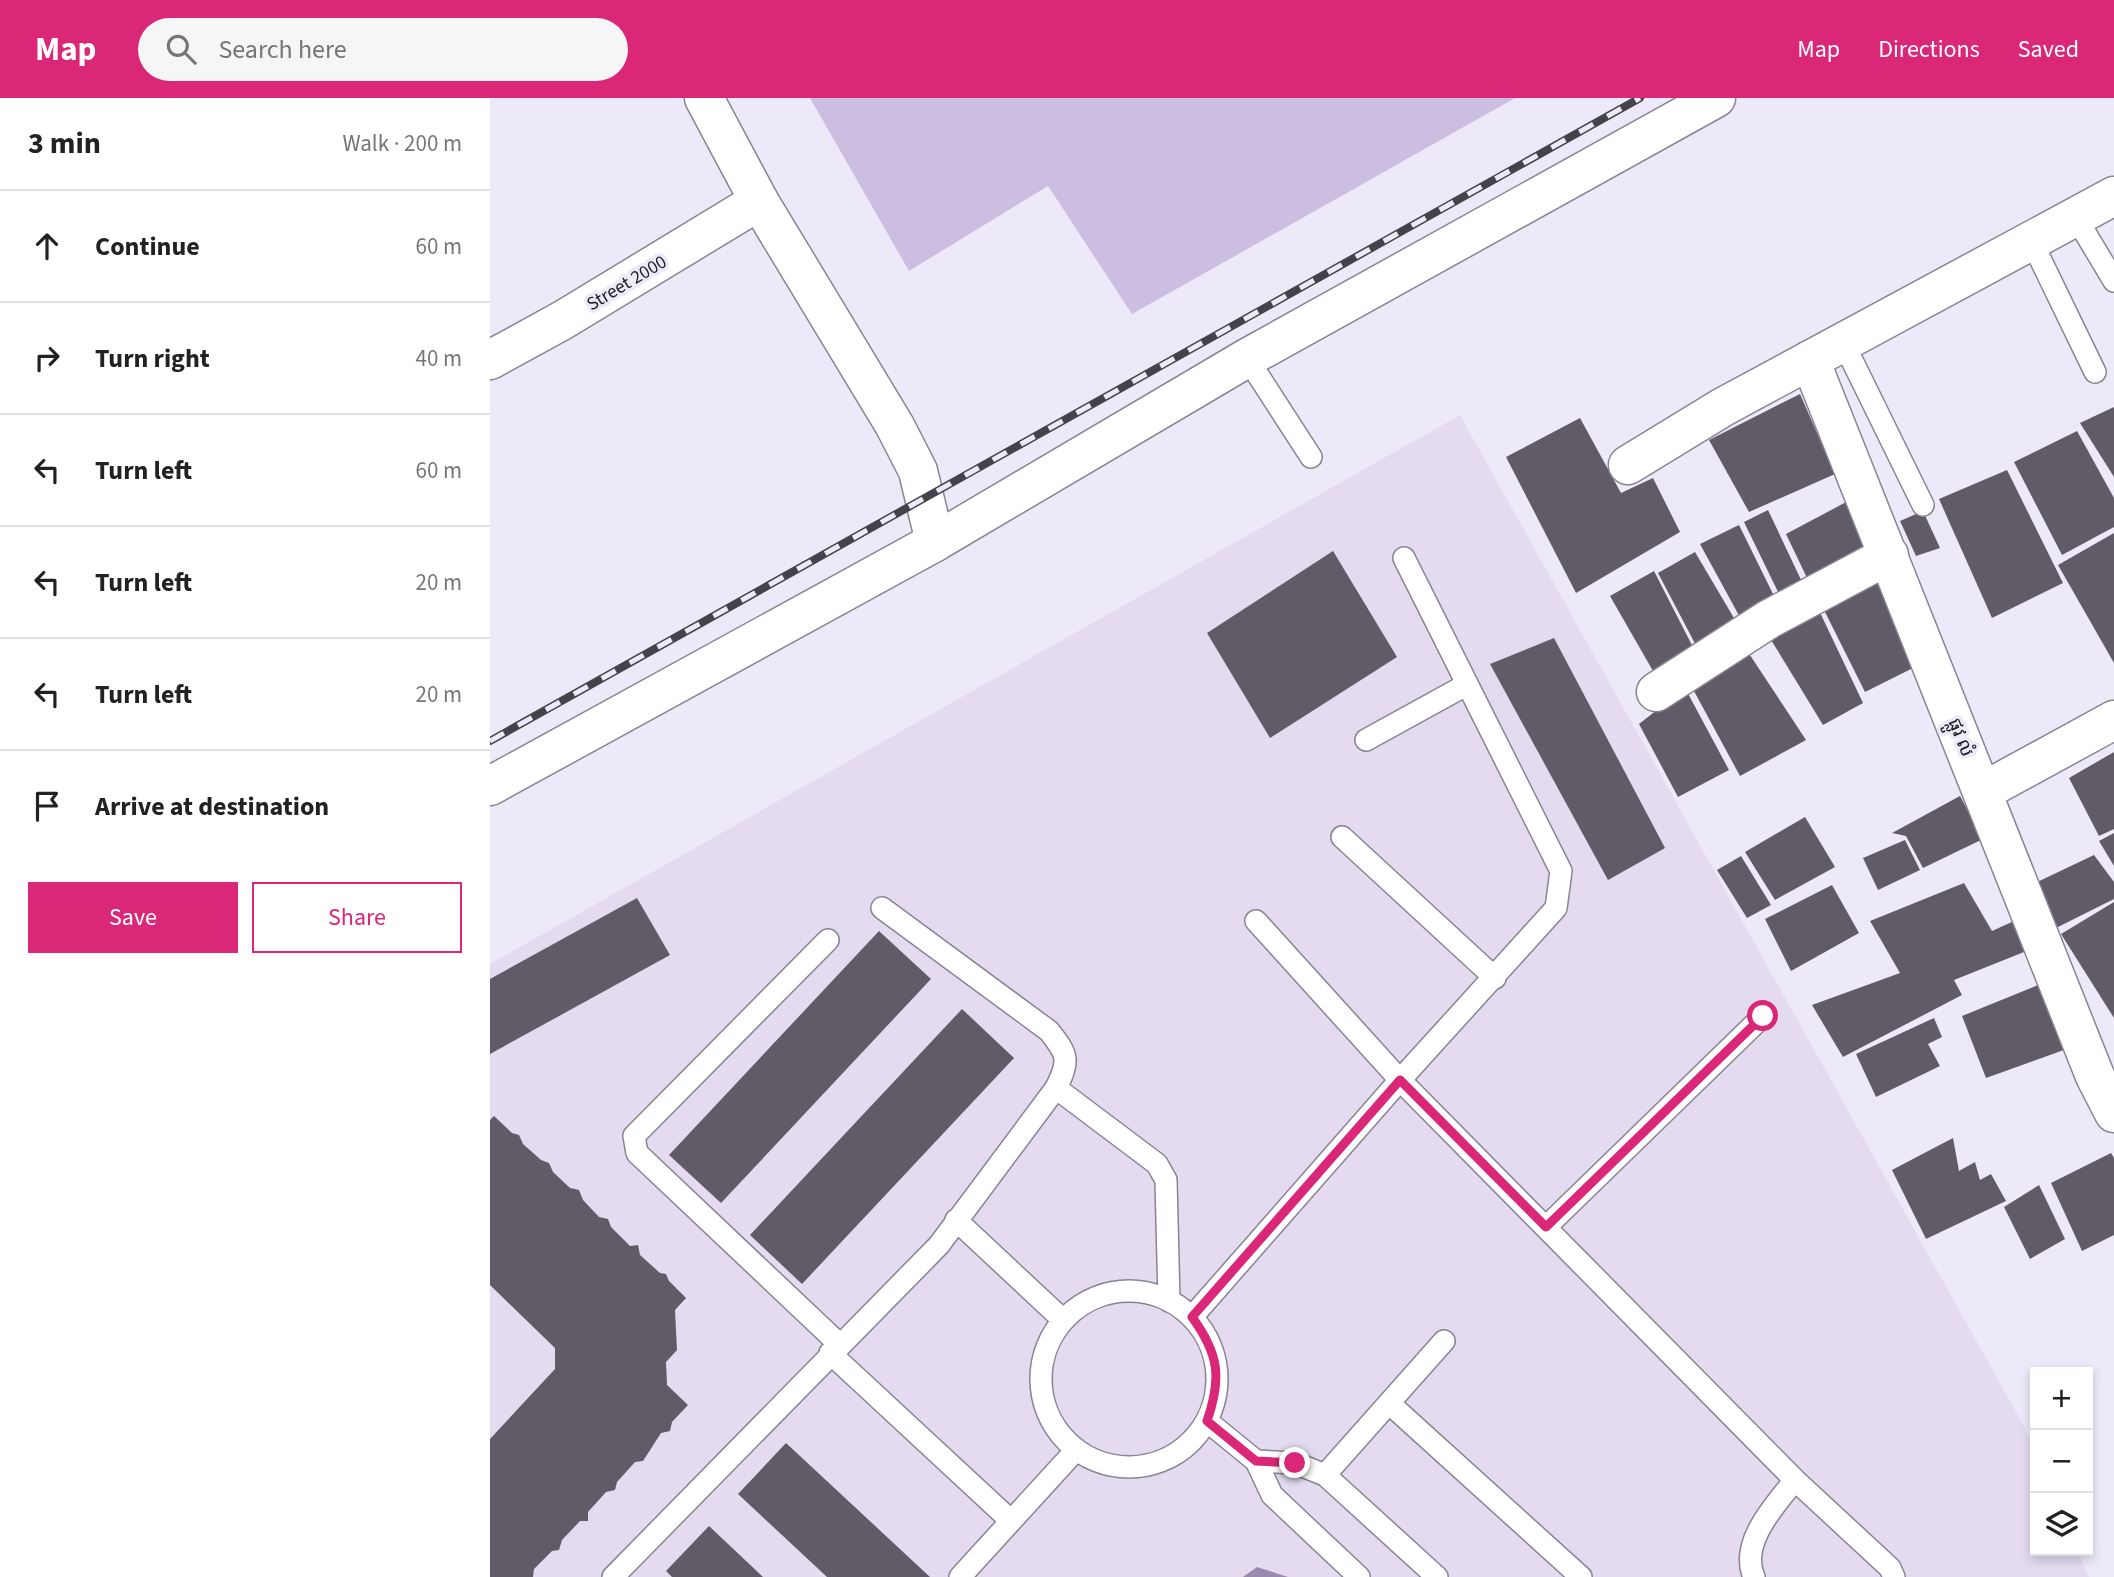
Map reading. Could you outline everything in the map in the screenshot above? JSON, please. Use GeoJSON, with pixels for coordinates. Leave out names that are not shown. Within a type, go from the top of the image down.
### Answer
{"type":"FeatureCollection","features":[{"type":"Feature","properties":{"kind":"street"},"geometry":{"type":"LineString","coordinates":[[704,98],[759,201],[895,426],[918,471],[935,542]]}},
{"type":"Feature","properties":{"kind":"street"},"geometry":{"type":"LineString","coordinates":[[490,786],[935,542],[1247,358],[1716,98]]}},
{"type":"Feature","properties":{"kind":"street"},"geometry":{"type":"LineString","coordinates":[[1628,465],[1723,407],[2114,196]]}},
{"type":"Feature","properties":{"kind":"street","name":"Street 2000"},"geometry":{"type":"LineString","coordinates":[[490,360],[563,320],[759,201]]}},
{"type":"Feature","properties":{"kind":"street","name":"ផ្លូវ លំ"},"geometry":{"type":"LineString","coordinates":[[1810,360],[1984,791],[2104,1071],[2114,1113]]}},
{"type":"Feature","properties":{"kind":"street"},"geometry":{"type":"LineString","coordinates":[[1656,692],[1769,619],[1889,555]]}},
{"type":"Feature","properties":{"kind":"street"},"geometry":{"type":"LineString","coordinates":[[1984,791],[2114,720]]}},
{"type":"Feature","properties":{"kind":"lane"},"geometry":{"type":"LineString","coordinates":[[2076,216],[2114,281]]}},
{"type":"Feature","properties":{"kind":"lane"},"geometry":{"type":"LineString","coordinates":[[2031,240],[2095,372]]}},
{"type":"Feature","properties":{"kind":"lane"},"geometry":{"type":"LineString","coordinates":[[1843,342],[1923,505]]}},
{"type":"Feature","properties":{"kind":"lane"},"geometry":{"type":"LineString","coordinates":[[1247,358],[1311,457]]}},
{"type":"Feature","properties":{"kind":"lane"},"geometry":{"type":"LineString","coordinates":[[1192,1317],[1400,1080],[1556,908],[1561,871],[1404,558]]}},
{"type":"Feature","properties":{"kind":"lane"},"geometry":{"type":"LineString","coordinates":[[1366,740],[1466,685]]}},
{"type":"Feature","properties":{"kind":"lane"},"geometry":{"type":"LineString","coordinates":[[1342,837],[1495,978]]}},
{"type":"Feature","properties":{"kind":"lane"},"geometry":{"type":"LineString","coordinates":[[613,1577],[939,1245],[1056,1088],[1067,1068],[1064,1050],[1049,1031],[883,908]]}},
{"type":"Feature","properties":{"kind":"lane"},"geometry":{"type":"LineString","coordinates":[[1256,921],[1400,1080],[1795,1480],[1890,1568],[1894,1577]]}},
{"type":"Feature","properties":{"kind":"lane"},"geometry":{"type":"LineString","coordinates":[[828,940],[634,1136],[637,1153],[1010,1520]]}},
{"type":"Feature","properties":{"kind":"lane"},"geometry":{"type":"LineString","coordinates":[[1546,1227],[1763,1016]]}},
{"type":"Feature","properties":{"kind":"lane"},"geometry":{"type":"LineString","coordinates":[[1056,1088],[1157,1164],[1166,1180],[1169,1301]]}},
{"type":"Feature","properties":{"kind":"lane"},"geometry":{"type":"LineString","coordinates":[[957,1220],[1063,1320]]}},
{"type":"Feature","properties":{"kind":"lane"},"geometry":{"type":"LineString","coordinates":[[1141,1292],[1169,1301],[1192,1317],[1208,1340],[1217,1366],[1217,1394],[1207,1421],[1182,1450],[1148,1466],[1110,1466],[1076,1450],[1055,1429],[1044,1403],[1042,1383],[1048,1345],[1063,1320],[1086,1303],[1113,1293],[1141,1292]]}},
{"type":"Feature","properties":{"kind":"lane"},"geometry":{"type":"LineString","coordinates":[[1325,1475],[1444,1341]]}},
{"type":"Feature","properties":{"kind":"lane"},"geometry":{"type":"LineString","coordinates":[[1390,1404],[1581,1577]]}},
{"type":"Feature","properties":{"kind":"lane"},"geometry":{"type":"LineString","coordinates":[[1207,1421],[1256,1461],[1272,1494],[1359,1577]]}},
{"type":"Feature","properties":{"kind":"lane"},"geometry":{"type":"LineString","coordinates":[[960,1577],[1076,1450]]}},
{"type":"Feature","properties":{"kind":"lane"},"geometry":{"type":"LineString","coordinates":[[1256,1461],[1295,1463],[1325,1475],[1437,1577]]}},
{"type":"Feature","properties":{"kind":"lane"},"geometry":{"type":"LineString","coordinates":[[1754,1577],[1750,1552],[1768,1514],[1795,1480]]}},
{"type":"Feature","properties":{"kind":"shaded area"},"geometry":{"type":"Polygon","coordinates":[[[810,98],[1515,98],[1132,314],[1048,186],[909,271],[810,98]]]}},
{"type":"Feature","properties":{"kind":"shaded area"},"geometry":{"type":"Polygon","coordinates":[[[1460,415],[2025,1428],[2030,1440],[2030,1556],[2079,1556],[2089,1577],[490,1577],[490,964],[1460,415]]]}},
{"type":"Feature","properties":{"kind":"shaded area"},"geometry":{"type":"Polygon","coordinates":[[[1257,1567],[1288,1577],[1243,1577],[1257,1567]]]}},
{"type":"Feature","properties":{"kind":"building"},"geometry":{"type":"Polygon","coordinates":[[[1800,394],[1835,474],[1749,512],[1709,440],[1800,394]]]}},
{"type":"Feature","properties":{"kind":"building"},"geometry":{"type":"Polygon","coordinates":[[[2114,407],[2114,477],[2080,423],[2114,407]]]}},
{"type":"Feature","properties":{"kind":"building"},"geometry":{"type":"Polygon","coordinates":[[[1580,418],[1621,493],[1653,478],[1680,532],[1576,593],[1506,457],[1580,418]]]}},
{"type":"Feature","properties":{"kind":"building"},"geometry":{"type":"Polygon","coordinates":[[[2077,431],[2114,498],[2114,527],[2062,555],[2014,462],[2077,431]]]}},
{"type":"Feature","properties":{"kind":"building"},"geometry":{"type":"Polygon","coordinates":[[[2007,470],[2063,583],[1992,618],[1939,499],[2007,470]]]}},
{"type":"Feature","properties":{"kind":"building"},"geometry":{"type":"Polygon","coordinates":[[[1850,500],[1870,556],[1809,582],[1786,534],[1850,500]]]}},
{"type":"Feature","properties":{"kind":"building"},"geometry":{"type":"Polygon","coordinates":[[[1768,510],[1803,584],[1779,594],[1744,522],[1768,510]]]}},
{"type":"Feature","properties":{"kind":"building"},"geometry":{"type":"Polygon","coordinates":[[[1923,511],[1940,548],[1916,556],[1900,521],[1923,511]]]}},
{"type":"Feature","properties":{"kind":"building"},"geometry":{"type":"Polygon","coordinates":[[[1739,525],[1777,602],[1742,621],[1700,544],[1739,525]]]}},
{"type":"Feature","properties":{"kind":"building"},"geometry":{"type":"Polygon","coordinates":[[[2114,533],[2114,663],[2058,565],[2114,533]]]}},
{"type":"Feature","properties":{"kind":"building"},"geometry":{"type":"Polygon","coordinates":[[[1333,551],[1397,657],[1270,738],[1207,633],[1333,551]]]}},
{"type":"Feature","properties":{"kind":"building"},"geometry":{"type":"Polygon","coordinates":[[[1695,552],[1741,630],[1701,655],[1658,573],[1695,552]]]}},
{"type":"Feature","properties":{"kind":"building"},"geometry":{"type":"Polygon","coordinates":[[[1654,571],[1698,657],[1657,678],[1610,596],[1654,571]]]}},
{"type":"Feature","properties":{"kind":"building"},"geometry":{"type":"Polygon","coordinates":[[[1877,576],[1919,665],[1865,692],[1820,602],[1877,576]]]}},
{"type":"Feature","properties":{"kind":"building"},"geometry":{"type":"Polygon","coordinates":[[[1815,602],[1863,703],[1823,725],[1765,630],[1815,602]]]}},
{"type":"Feature","properties":{"kind":"building"},"geometry":{"type":"Polygon","coordinates":[[[1554,638],[1665,848],[1608,880],[1490,664],[1554,638]]]}},
{"type":"Feature","properties":{"kind":"building"},"geometry":{"type":"Polygon","coordinates":[[[1742,643],[1806,740],[1740,776],[1688,680],[1742,643]]]}},
{"type":"Feature","properties":{"kind":"building"},"geometry":{"type":"Polygon","coordinates":[[[1685,688],[1729,770],[1678,797],[1639,724],[1685,688]]]}},
{"type":"Feature","properties":{"kind":"building"},"geometry":{"type":"Polygon","coordinates":[[[2114,752],[2114,829],[2099,836],[2069,778],[2114,752]]]}},
{"type":"Feature","properties":{"kind":"building"},"geometry":{"type":"Polygon","coordinates":[[[1960,796],[1983,839],[1923,868],[1906,836],[1892,833],[1960,796]]]}},
{"type":"Feature","properties":{"kind":"building"},"geometry":{"type":"Polygon","coordinates":[[[1805,817],[1835,867],[1775,900],[1745,852],[1805,817]]]}},
{"type":"Feature","properties":{"kind":"building"},"geometry":{"type":"Polygon","coordinates":[[[2114,833],[2114,866],[2099,841],[2114,833]]]}},
{"type":"Feature","properties":{"kind":"building"},"geometry":{"type":"Polygon","coordinates":[[[1905,840],[1920,870],[1878,890],[1863,858],[1905,840]]]}},
{"type":"Feature","properties":{"kind":"building"},"geometry":{"type":"Polygon","coordinates":[[[2094,855],[2114,882],[2114,899],[2048,932],[2033,884],[2094,855]]]}},
{"type":"Feature","properties":{"kind":"building"},"geometry":{"type":"Polygon","coordinates":[[[1741,856],[1771,905],[1747,918],[1717,870],[1741,856]]]}},
{"type":"Feature","properties":{"kind":"building"},"geometry":{"type":"Polygon","coordinates":[[[1964,883],[1992,931],[2014,921],[2029,950],[1954,980],[1962,995],[1843,1057],[1812,1005],[1900,973],[1870,921],[1964,883]]]}},
{"type":"Feature","properties":{"kind":"building"},"geometry":{"type":"Polygon","coordinates":[[[1832,885],[1859,933],[1791,971],[1765,919],[1832,885]]]}},
{"type":"Feature","properties":{"kind":"building"},"geometry":{"type":"Polygon","coordinates":[[[637,898],[670,955],[490,1054],[490,979],[637,898]]]}},
{"type":"Feature","properties":{"kind":"building"},"geometry":{"type":"Polygon","coordinates":[[[2114,902],[2114,1018],[2061,934],[2114,902]]]}},
{"type":"Feature","properties":{"kind":"building"},"geometry":{"type":"Polygon","coordinates":[[[879,931],[931,979],[721,1203],[669,1155],[879,931]]]}},
{"type":"Feature","properties":{"kind":"building"},"geometry":{"type":"Polygon","coordinates":[[[2043,983],[2072,1047],[1986,1078],[1962,1016],[2043,983]]]}},
{"type":"Feature","properties":{"kind":"building"},"geometry":{"type":"Polygon","coordinates":[[[962,1009],[1014,1058],[802,1284],[750,1235],[962,1009]]]}},
{"type":"Feature","properties":{"kind":"building"},"geometry":{"type":"Polygon","coordinates":[[[1934,1018],[1942,1037],[1928,1044],[1940,1066],[1876,1097],[1856,1054],[1934,1018]]]}},
{"type":"Feature","properties":{"kind":"building"},"geometry":{"type":"Polygon","coordinates":[[[494,1116],[512,1133],[519,1135],[523,1144],[541,1160],[549,1163],[553,1172],[570,1188],[579,1190],[583,1200],[599,1217],[608,1219],[611,1227],[630,1246],[638,1245],[640,1255],[660,1273],[666,1274],[669,1281],[686,1298],[675,1310],[677,1350],[666,1362],[667,1385],[688,1405],[672,1422],[670,1431],[661,1433],[643,1461],[635,1462],[617,1482],[615,1490],[606,1492],[588,1512],[588,1521],[580,1521],[562,1540],[559,1550],[552,1551],[534,1569],[533,1577],[490,1577],[490,1439],[555,1369],[555,1348],[490,1285],[490,1120],[494,1116]]]}},
{"type":"Feature","properties":{"kind":"building"},"geometry":{"type":"Polygon","coordinates":[[[1953,1138],[1959,1171],[1975,1162],[1980,1180],[1991,1174],[2006,1201],[1926,1239],[1892,1170],[1953,1138]]]}},
{"type":"Feature","properties":{"kind":"building"},"geometry":{"type":"Polygon","coordinates":[[[2111,1153],[2114,1158],[2114,1235],[2082,1251],[2051,1183],[2111,1153]]]}},
{"type":"Feature","properties":{"kind":"building"},"geometry":{"type":"Polygon","coordinates":[[[2039,1185],[2065,1239],[2030,1259],[2004,1207],[2039,1185]]]}},
{"type":"Feature","properties":{"kind":"building"},"geometry":{"type":"Polygon","coordinates":[[[786,1443],[930,1577],[827,1577],[738,1494],[786,1443]]]}},
{"type":"Feature","properties":{"kind":"building"},"geometry":{"type":"Polygon","coordinates":[[[709,1526],[763,1577],[672,1577],[666,1571],[709,1526]]]}},
{"type":"Feature","properties":{"kind":"railway"},"geometry":{"type":"LineString","coordinates":[[490,741],[1640,98]]}},
{"type":"Feature","properties":{"kind":"route"},"geometry":{"type":"LineString","coordinates":[[1295,1463],[1256,1461],[1207,1421],[1217,1394],[1217,1366],[1208,1340],[1192,1317],[1400,1080],[1546,1227],[1763,1016]]}}]}
